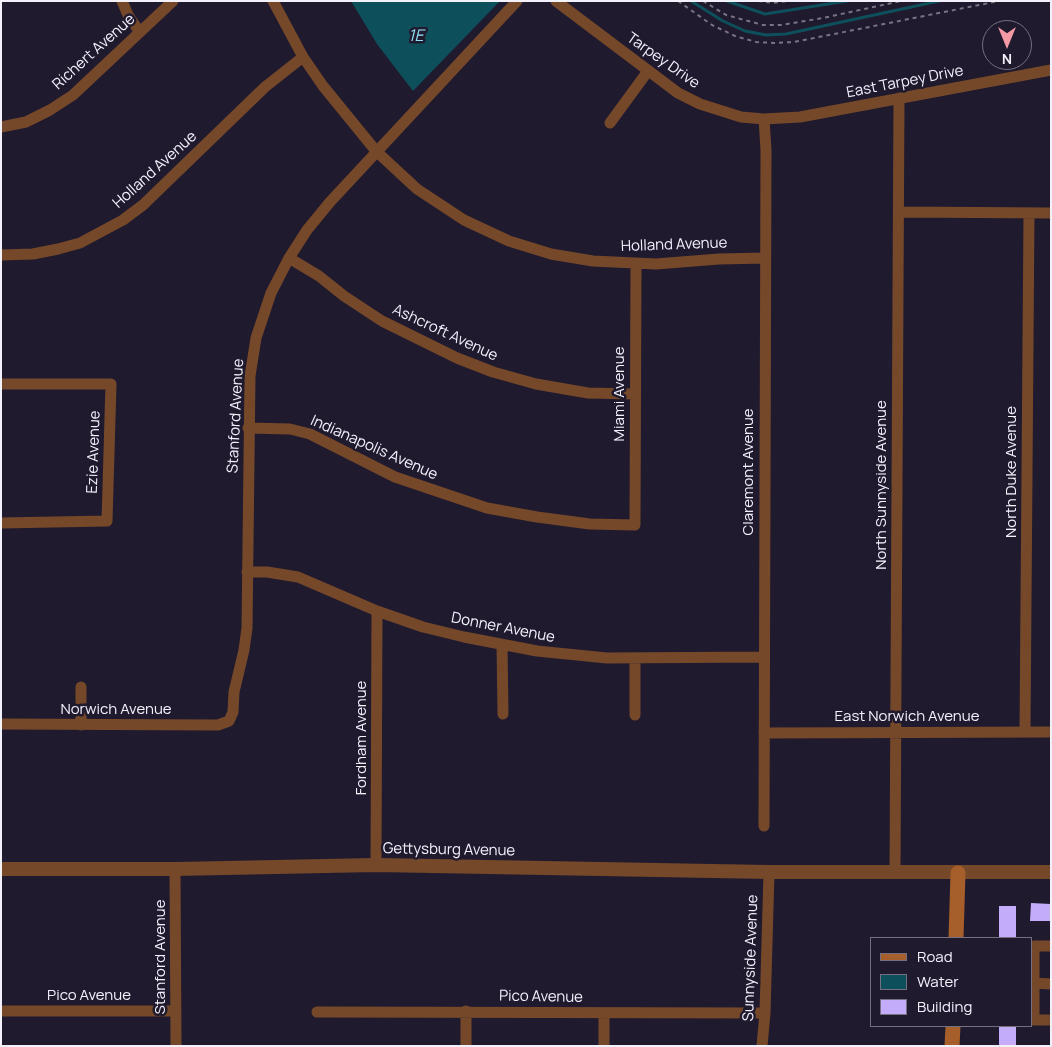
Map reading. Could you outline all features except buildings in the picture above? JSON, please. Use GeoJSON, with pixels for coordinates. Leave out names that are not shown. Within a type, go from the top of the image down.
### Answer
{"type":"FeatureCollection","features":[{"type":"Feature","properties":{"kind":"main road"},"geometry":{"type":"LineString","coordinates":[[956,937],[958,873]]}},
{"type":"Feature","properties":{"kind":"main road"},"geometry":{"type":"LineString","coordinates":[[952,1046],[953,1027]]}},
{"type":"Feature","properties":{"kind":"street"},"geometry":{"type":"LineString","coordinates":[[122,1],[128,15],[139,31]]}},
{"type":"Feature","properties":{"kind":"street","name":"Richert Avenue"},"geometry":{"type":"LineString","coordinates":[[1,127],[26,122],[50,110],[73,95],[173,1]]}},
{"type":"Feature","properties":{"kind":"street"},"geometry":{"type":"LineString","coordinates":[[272,1],[303,57],[323,86],[376,152],[517,1]]}},
{"type":"Feature","properties":{"kind":"street","name":"Tarpey Drive"},"geometry":{"type":"LineString","coordinates":[[556,1],[678,93],[700,104],[741,117],[764,119]]}},
{"type":"Feature","properties":{"kind":"street","name":"Holland Avenue"},"geometry":{"type":"LineString","coordinates":[[1,255],[33,254],[80,243],[123,220],[143,205],[265,87],[303,57]]}},
{"type":"Feature","properties":{"kind":"street","name":"East Tarpey Drive"},"geometry":{"type":"LineString","coordinates":[[764,119],[800,117],[1051,70]]}},
{"type":"Feature","properties":{"kind":"street"},"geometry":{"type":"LineString","coordinates":[[610,123],[648,71]]}},
{"type":"Feature","properties":{"kind":"street","name":"North Sunnyside Avenue"},"geometry":{"type":"LineString","coordinates":[[895,872],[899,98]]}},
{"type":"Feature","properties":{"kind":"street","name":"Claremont Avenue"},"geometry":{"type":"LineString","coordinates":[[764,119],[766,150],[764,826]]}},
{"type":"Feature","properties":{"kind":"street","name":"Holland Avenue"},"geometry":{"type":"LineString","coordinates":[[376,152],[417,190],[464,220],[509,241],[551,254],[594,261],[636,264],[765,258]]}},
{"type":"Feature","properties":{"kind":"street","name":"Stanford Avenue"},"geometry":{"type":"LineString","coordinates":[[229,722],[233,712],[234,692],[247,628],[248,428],[250,376],[256,338],[271,293],[289,258],[307,230],[376,152]]}},
{"type":"Feature","properties":{"kind":"street"},"geometry":{"type":"LineString","coordinates":[[899,212],[1051,213]]}},
{"type":"Feature","properties":{"kind":"street","name":"North Duke Avenue"},"geometry":{"type":"LineString","coordinates":[[1025,732],[1028,213]]}},
{"type":"Feature","properties":{"kind":"street","name":"Ashcroft Avenue"},"geometry":{"type":"LineString","coordinates":[[289,258],[319,276],[344,296],[382,321],[457,358],[493,372],[536,384],[588,392],[635,394]]}},
{"type":"Feature","properties":{"kind":"street","name":"Miami Avenue"},"geometry":{"type":"LineString","coordinates":[[635,524],[636,264]]}},
{"type":"Feature","properties":{"kind":"street","name":"Ezie Avenue"},"geometry":{"type":"LineString","coordinates":[[1,384],[111,384],[107,521],[1,523]]}},
{"type":"Feature","properties":{"kind":"street","name":"Indianapolis Avenue"},"geometry":{"type":"LineString","coordinates":[[248,428],[290,429],[310,434],[395,476],[487,508],[590,524],[635,524]]}},
{"type":"Feature","properties":{"kind":"street","name":"Donner Avenue"},"geometry":{"type":"LineString","coordinates":[[247,572],[267,572],[298,577],[377,611],[423,627],[502,645],[570,655],[635,658],[764,657]]}},
{"type":"Feature","properties":{"kind":"street","name":"Fordham Avenue"},"geometry":{"type":"LineString","coordinates":[[376,865],[377,611]]}},
{"type":"Feature","properties":{"kind":"street"},"geometry":{"type":"LineString","coordinates":[[502,645],[503,714]]}},
{"type":"Feature","properties":{"kind":"street"},"geometry":{"type":"LineString","coordinates":[[635,658],[635,715]]}},
{"type":"Feature","properties":{"kind":"street"},"geometry":{"type":"LineString","coordinates":[[81,687],[81,725]]}},
{"type":"Feature","properties":{"kind":"street","name":"Norwich Avenue"},"geometry":{"type":"LineString","coordinates":[[1,724],[218,725],[229,722]]}},
{"type":"Feature","properties":{"kind":"street","name":"East Norwich Avenue"},"geometry":{"type":"LineString","coordinates":[[764,733],[1051,732]]}},
{"type":"Feature","properties":{"kind":"street","name":"Gettysburg Avenue"},"geometry":{"type":"LineString","coordinates":[[1,869],[175,869],[376,865],[769,872],[1051,872]]}},
{"type":"Feature","properties":{"kind":"street","name":"Stanford Avenue"},"geometry":{"type":"LineString","coordinates":[[175,869],[176,1046]]}},
{"type":"Feature","properties":{"kind":"street","name":"Sunnyside Avenue"},"geometry":{"type":"LineString","coordinates":[[762,1046],[765,1013],[769,872]]}},
{"type":"Feature","properties":{"kind":"street"},"geometry":{"type":"LineString","coordinates":[[1051,946],[1034,946],[1034,1020],[1051,1020]]}},
{"type":"Feature","properties":{"kind":"street"},"geometry":{"type":"LineString","coordinates":[[1034,983],[1051,984]]}},
{"type":"Feature","properties":{"kind":"street","name":"Pico Avenue"},"geometry":{"type":"LineString","coordinates":[[1,1012],[176,1011]]}},
{"type":"Feature","properties":{"kind":"street"},"geometry":{"type":"LineString","coordinates":[[466,1011],[466,1046]]}},
{"type":"Feature","properties":{"kind":"street","name":"Pico Avenue"},"geometry":{"type":"LineString","coordinates":[[317,1012],[765,1013]]}},
{"type":"Feature","properties":{"kind":"street"},"geometry":{"type":"LineString","coordinates":[[604,1013],[604,1046]]}},
{"type":"Feature","properties":{"kind":"path"},"geometry":{"type":"LineString","coordinates":[[678,1],[712,25],[735,36],[756,42],[774,43],[794,42],[999,1]]}},
{"type":"Feature","properties":{"kind":"path"},"geometry":{"type":"LineString","coordinates":[[703,1],[726,15],[742,20],[763,25],[781,25],[901,1]]}},
{"type":"Feature","properties":{"kind":"path"},"geometry":{"type":"LineString","coordinates":[[758,1],[773,3],[787,1]]}},
{"type":"Feature","properties":{"kind":"water","name":"1E"},"geometry":{"type":"Polygon","coordinates":[[[351,1],[500,1],[413,91],[377,44],[351,1]]]}},
{"type":"Feature","properties":{"kind":"waterway"},"geometry":{"type":"LineString","coordinates":[[691,1],[723,21],[745,31],[766,35],[786,34],[939,1]]}},
{"type":"Feature","properties":{"kind":"waterway"},"geometry":{"type":"LineString","coordinates":[[727,1],[765,14],[847,1]]}}]}
